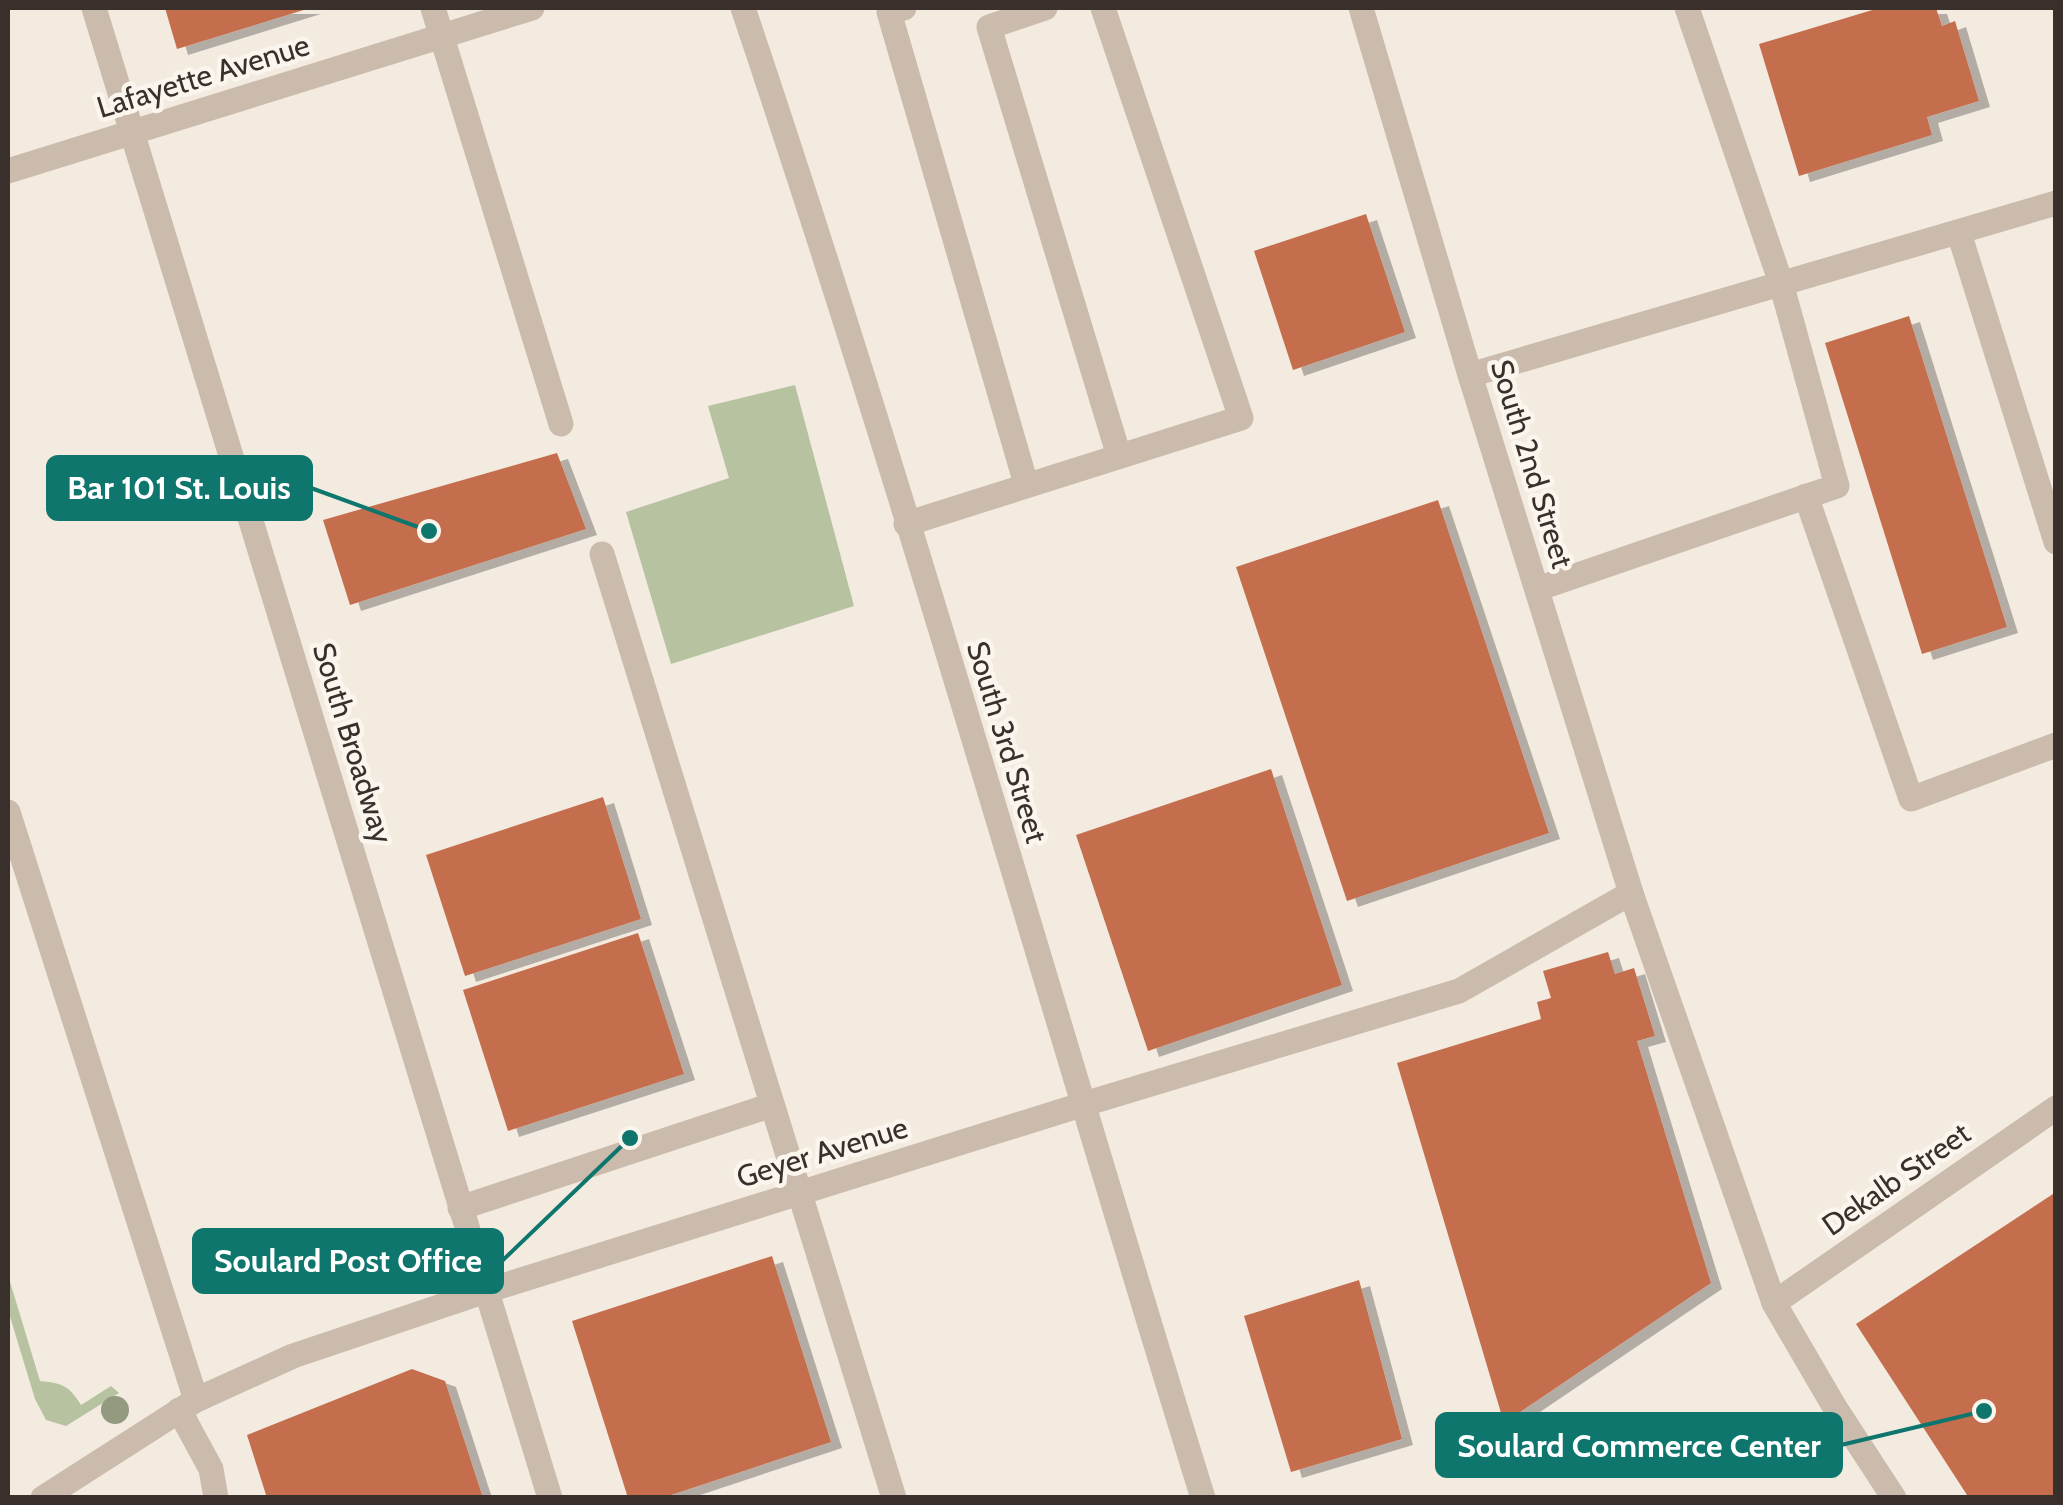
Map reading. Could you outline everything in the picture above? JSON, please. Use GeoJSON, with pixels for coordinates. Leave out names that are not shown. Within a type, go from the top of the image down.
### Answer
{"type":"FeatureCollection","features":[{"type":"Feature","properties":{"kind":"street","name":"South Broadway"},"geometry":{"type":"LineString","coordinates":[[94,8],[550,1498]]}},
{"type":"Feature","properties":{"kind":"street"},"geometry":{"type":"LineString","coordinates":[[432,8],[561,424]]}},
{"type":"Feature","properties":{"kind":"street","name":"Lafayette Avenue"},"geometry":{"type":"LineString","coordinates":[[8,170],[532,8]]}},
{"type":"Feature","properties":{"kind":"street","name":"South 3rd Street"},"geometry":{"type":"LineString","coordinates":[[743,8],[790,148],[1203,1498]]}},
{"type":"Feature","properties":{"kind":"street"},"geometry":{"type":"LineString","coordinates":[[904,8],[890,12],[1026,484]]}},
{"type":"Feature","properties":{"kind":"street"},"geometry":{"type":"LineString","coordinates":[[1046,8],[986,17],[1119,456]]}},
{"type":"Feature","properties":{"kind":"street"},"geometry":{"type":"LineString","coordinates":[[906,524],[1241,418],[1103,8]]}},
{"type":"Feature","properties":{"kind":"street","name":"South 2nd Street"},"geometry":{"type":"LineString","coordinates":[[1361,8],[1470,375],[1632,893],[1774,1302],[1834,1406],[1894,1498]]}},
{"type":"Feature","properties":{"kind":"street"},"geometry":{"type":"LineString","coordinates":[[1537,588],[1837,486],[1781,283],[1687,8]]}},
{"type":"Feature","properties":{"kind":"street"},"geometry":{"type":"LineString","coordinates":[[1470,375],[2056,203]]}},
{"type":"Feature","properties":{"kind":"street"},"geometry":{"type":"LineString","coordinates":[[1959,233],[2056,542]]}},
{"type":"Feature","properties":{"kind":"street"},"geometry":{"type":"LineString","coordinates":[[1806,496],[1911,799],[2056,745]]}},
{"type":"Feature","properties":{"kind":"street"},"geometry":{"type":"LineString","coordinates":[[602,554],[894,1498]]}},
{"type":"Feature","properties":{"kind":"street"},"geometry":{"type":"LineString","coordinates":[[8,812],[188,1405],[211,1469],[216,1498]]}},
{"type":"Feature","properties":{"kind":"street","name":"Geyer Avenue"},"geometry":{"type":"LineString","coordinates":[[43,1498],[188,1405],[292,1356],[1081,1104],[1459,991],[1632,893]]}},
{"type":"Feature","properties":{"kind":"street"},"geometry":{"type":"LineString","coordinates":[[460,1208],[772,1105]]}},
{"type":"Feature","properties":{"kind":"street","name":"Dekalb Street"},"geometry":{"type":"LineString","coordinates":[[1774,1302],[2056,1108]]}},
{"type":"Feature","properties":{"kind":"green space"},"geometry":{"type":"Polygon","coordinates":[[[795,385],[854,606],[671,664],[626,512],[729,478],[708,406],[795,385]]]}},
{"type":"Feature","properties":{"kind":"green space"},"geometry":{"type":"Polygon","coordinates":[[[8,1275],[40,1381],[65,1387],[81,1405],[111,1386],[119,1393],[66,1426],[46,1420],[35,1399],[8,1310],[8,1275]]]}},
{"type":"Feature","properties":{"kind":"building"},"geometry":{"type":"Polygon","coordinates":[[[165,8],[310,8],[177,49],[165,8]]]}},
{"type":"Feature","properties":{"kind":"building"},"geometry":{"type":"Polygon","coordinates":[[[1879,8],[1936,8],[1942,26],[1955,21],[1979,101],[1927,117],[1932,135],[1799,176],[1759,44],[1879,8]]]}},
{"type":"Feature","properties":{"kind":"building"},"geometry":{"type":"Polygon","coordinates":[[[1366,214],[1405,332],[1293,370],[1254,251],[1366,214]]]}},
{"type":"Feature","properties":{"kind":"building"},"geometry":{"type":"Polygon","coordinates":[[[1909,316],[2007,627],[1922,654],[1825,343],[1909,316]]]}},
{"type":"Feature","properties":{"kind":"building"},"geometry":{"type":"Polygon","coordinates":[[[557,453],[586,529],[350,605],[323,520],[557,453]]]}},
{"type":"Feature","properties":{"kind":"building"},"geometry":{"type":"Polygon","coordinates":[[[1438,500],[1549,833],[1347,901],[1236,567],[1438,500]]]}},
{"type":"Feature","properties":{"kind":"building"},"geometry":{"type":"Polygon","coordinates":[[[1271,769],[1342,985],[1148,1051],[1076,835],[1271,769]]]}},
{"type":"Feature","properties":{"kind":"building"},"geometry":{"type":"Polygon","coordinates":[[[603,797],[641,919],[465,976],[426,855],[603,797]]]}},
{"type":"Feature","properties":{"kind":"building"},"geometry":{"type":"Polygon","coordinates":[[[638,933],[684,1074],[508,1131],[463,990],[638,933]]]}},
{"type":"Feature","properties":{"kind":"building"},"geometry":{"type":"Polygon","coordinates":[[[1608,952],[1615,974],[1634,968],[1655,1036],[1637,1041],[1711,1283],[1504,1423],[1397,1063],[1541,1019],[1537,1002],[1551,998],[1543,971],[1608,952]]]}},
{"type":"Feature","properties":{"kind":"building"},"geometry":{"type":"Polygon","coordinates":[[[2056,1192],[2056,1498],[1969,1498],[1856,1324],[2056,1192]]]}},
{"type":"Feature","properties":{"kind":"building"},"geometry":{"type":"Polygon","coordinates":[[[772,1256],[831,1442],[662,1498],[628,1498],[572,1321],[772,1256]]]}},
{"type":"Feature","properties":{"kind":"building"},"geometry":{"type":"Polygon","coordinates":[[[1359,1280],[1402,1439],[1291,1472],[1244,1316],[1359,1280]]]}},
{"type":"Feature","properties":{"kind":"building"},"geometry":{"type":"Polygon","coordinates":[[[412,1369],[445,1381],[483,1498],[267,1498],[247,1435],[412,1369]]]}},
{"type":"Feature","properties":{"kind":"place","name":"Bar 101 St. Louis"},"geometry":{"type":"Point","coordinates":[429,531]}},
{"type":"Feature","properties":{"kind":"place","name":"Soulard Post Office"},"geometry":{"type":"Point","coordinates":[630,1138]}},
{"type":"Feature","properties":{"kind":"place","name":"Soulard Commerce Center"},"geometry":{"type":"Point","coordinates":[1984,1411]}}]}
